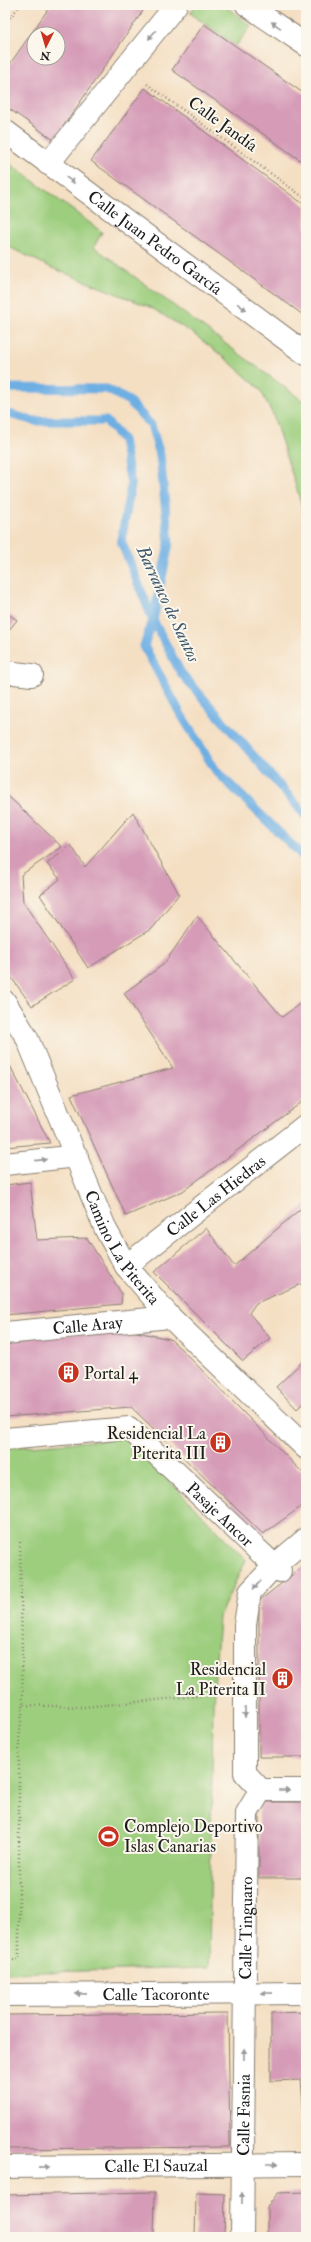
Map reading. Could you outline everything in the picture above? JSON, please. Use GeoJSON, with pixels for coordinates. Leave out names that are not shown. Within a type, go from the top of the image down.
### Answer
{"type":"FeatureCollection","features":[{"type":"Feature","properties":{"kind":"street"},"geometry":{"type":"LineString","coordinates":[[48,164],[176,5]]}},
{"type":"Feature","properties":{"kind":"street"},"geometry":{"type":"LineString","coordinates":[[247,5],[306,45]]}},
{"type":"Feature","properties":{"kind":"street","name":"Calle Juan Pedro García"},"geometry":{"type":"LineString","coordinates":[[5,131],[306,354]]}},
{"type":"Feature","properties":{"kind":"street"},"geometry":{"type":"LineString","coordinates":[[5,672],[32,675]]}},
{"type":"Feature","properties":{"kind":"street","name":"Camino La Piterita"},"geometry":{"type":"LineString","coordinates":[[5,1002],[27,1038],[106,1230],[126,1266],[170,1317],[306,1448]]}},
{"type":"Feature","properties":{"kind":"street","name":"Calle Las Hiedras"},"geometry":{"type":"LineString","coordinates":[[126,1266],[306,1125]]}},
{"type":"Feature","properties":{"kind":"street"},"geometry":{"type":"LineString","coordinates":[[5,1164],[76,1156]]}},
{"type":"Feature","properties":{"kind":"street","name":"Calle Aray"},"geometry":{"type":"LineString","coordinates":[[5,1333],[170,1317]]}},
{"type":"Feature","properties":{"kind":"street","name":"Pasaje Ancor"},"geometry":{"type":"LineString","coordinates":[[5,1439],[129,1428],[278,1568]]}},
{"type":"Feature","properties":{"kind":"street"},"geometry":{"type":"LineString","coordinates":[[306,1540],[278,1568],[250,1592],[245,1625],[245,1773],[261,1790],[306,1790]]}},
{"type":"Feature","properties":{"kind":"street","name":"Calle Tinguaro"},"geometry":{"type":"LineString","coordinates":[[244,1992],[247,1813],[261,1790]]}},
{"type":"Feature","properties":{"kind":"street","name":"Calle Tacoronte"},"geometry":{"type":"LineString","coordinates":[[5,1995],[244,1992],[306,1993]]}},
{"type":"Feature","properties":{"kind":"street","name":"Calle Fasnia"},"geometry":{"type":"LineString","coordinates":[[242,2237],[244,1992]]}},
{"type":"Feature","properties":{"kind":"street","name":"Calle El Sauzal"},"geometry":{"type":"LineString","coordinates":[[5,2167],[306,2164]]}},
{"type":"Feature","properties":{"kind":"path"},"geometry":{"type":"LineString","coordinates":[[5,24],[20,5]]}},
{"type":"Feature","properties":{"kind":"path","name":"Calle Jandía"},"geometry":{"type":"LineString","coordinates":[[125,68],[306,199]]}},
{"type":"Feature","properties":{"kind":"path"},"geometry":{"type":"LineString","coordinates":[[5,1960],[19,1960],[19,1740],[23,1705],[20,1542]]}},
{"type":"Feature","properties":{"kind":"path"},"geometry":{"type":"LineString","coordinates":[[23,1705],[84,1706],[245,1692]]}},
{"type":"Feature","properties":{"kind":"green space"},"geometry":{"type":"Polygon","coordinates":[[[196,5],[224,5],[251,26],[236,46],[190,13],[196,5]]]}},
{"type":"Feature","properties":{"kind":"green space"},"geometry":{"type":"Polygon","coordinates":[[[5,160],[102,232],[94,247],[306,403],[306,527],[300,499],[273,415],[260,389],[226,359],[191,332],[150,307],[52,268],[5,245],[5,160]]]}},
{"type":"Feature","properties":{"kind":"green space","name":"Complejo Deportivo Islas Canarias"},"geometry":{"type":"Polygon","coordinates":[[[128,1438],[246,1560],[219,1616],[213,1704],[209,1968],[5,1973],[5,1448],[128,1438]]]}},
{"type":"Feature","properties":{"kind":"building"},"geometry":{"type":"Polygon","coordinates":[[[51,5],[147,5],[54,140],[5,106],[5,71],[26,41],[26,66],[66,66],[66,26],[36,26],[51,5]]]}},
{"type":"Feature","properties":{"kind":"building"},"geometry":{"type":"Polygon","coordinates":[[[204,24],[306,95],[306,164],[172,70],[204,24]]]}},
{"type":"Feature","properties":{"kind":"building"},"geometry":{"type":"Polygon","coordinates":[[[145,88],[306,206],[306,317],[91,161],[145,88]]]}},
{"type":"Feature","properties":{"kind":"building"},"geometry":{"type":"Polygon","coordinates":[[[5,612],[17,620],[5,635],[5,612]]]}},
{"type":"Feature","properties":{"kind":"building"},"geometry":{"type":"Polygon","coordinates":[[[5,793],[62,847],[21,875],[23,902],[75,979],[32,1006],[5,969],[5,793]]]}},
{"type":"Feature","properties":{"kind":"building"},"geometry":{"type":"Polygon","coordinates":[[[133,812],[179,894],[151,929],[88,968],[40,895],[60,879],[47,864],[71,845],[85,867],[133,812]]]}},
{"type":"Feature","properties":{"kind":"building"},"geometry":{"type":"Polygon","coordinates":[[[197,916],[282,1017],[306,999],[306,1099],[183,1191],[126,1216],[71,1095],[173,1068],[124,993],[164,964],[197,916]]]}},
{"type":"Feature","properties":{"kind":"building"},"geometry":{"type":"Polygon","coordinates":[[[5,1056],[50,1143],[5,1147],[5,1056]]]}},
{"type":"Feature","properties":{"kind":"building"},"geometry":{"type":"Polygon","coordinates":[[[30,1182],[37,1240],[87,1238],[122,1294],[121,1304],[5,1315],[5,1185],[30,1182]]]}},
{"type":"Feature","properties":{"kind":"building"},"geometry":{"type":"Polygon","coordinates":[[[306,1204],[306,1282],[256,1303],[249,1313],[270,1338],[243,1361],[154,1272],[206,1228],[234,1266],[306,1204]]]}},
{"type":"Feature","properties":{"kind":"building","name":"Residencial La Piterita III"},"geometry":{"type":"Polygon","coordinates":[[[127,1330],[170,1339],[182,1350],[306,1476],[306,1503],[263,1534],[131,1407],[5,1417],[5,1339],[127,1330]]]}},
{"type":"Feature","properties":{"kind":"building"},"geometry":{"type":"Polygon","coordinates":[[[306,1358],[306,1400],[297,1409],[276,1387],[306,1358]]]}},
{"type":"Feature","properties":{"kind":"building","name":"Residencial La Piterita II"},"geometry":{"type":"Polygon","coordinates":[[[306,1564],[306,1757],[259,1757],[259,1601],[306,1564]]]}},
{"type":"Feature","properties":{"kind":"building"},"geometry":{"type":"Polygon","coordinates":[[[259,1802],[306,1802],[306,1878],[259,1878],[259,1802]]]}},
{"type":"Feature","properties":{"kind":"building"},"geometry":{"type":"Polygon","coordinates":[[[306,2012],[305,2132],[301,2080],[271,2081],[271,2013],[306,2012]]]}},
{"type":"Feature","properties":{"kind":"building"},"geometry":{"type":"Polygon","coordinates":[[[228,2013],[230,2147],[5,2149],[5,2015],[228,2013]]]}},
{"type":"Feature","properties":{"kind":"building"},"geometry":{"type":"Polygon","coordinates":[[[155,2192],[154,2237],[5,2237],[5,2195],[155,2192]]]}},
{"type":"Feature","properties":{"kind":"building"},"geometry":{"type":"Polygon","coordinates":[[[306,2192],[306,2237],[267,2237],[267,2207],[278,2193],[306,2192]]]}},
{"type":"Feature","properties":{"kind":"building"},"geometry":{"type":"Polygon","coordinates":[[[196,2193],[225,2194],[224,2237],[195,2237],[196,2193]]]}},
{"type":"Feature","properties":{"kind":"waterway"},"geometry":{"type":"LineString","coordinates":[[5,388],[107,389],[129,401],[151,425],[160,455],[169,543],[153,620],[144,646],[180,713],[216,771],[306,859]]}},
{"type":"Feature","properties":{"kind":"waterway","name":"Barranco de Santos"},"geometry":{"type":"LineString","coordinates":[[5,413],[35,421],[106,421],[123,440],[131,485],[121,541],[153,620],[181,673],[306,816]]}},
{"type":"Feature","properties":{"kind":"place","name":"Portal 4"},"geometry":{"type":"Point","coordinates":[69,1373]}},
{"type":"Feature","properties":{"kind":"place","name":"Residencial La Piterita III"},"geometry":{"type":"Point","coordinates":[221,1443]}},
{"type":"Feature","properties":{"kind":"place","name":"Residencial La Piterita II"},"geometry":{"type":"Point","coordinates":[282,1679]}},
{"type":"Feature","properties":{"kind":"place","name":"Complejo Deportivo Islas Canarias"},"geometry":{"type":"Point","coordinates":[108,1836]}}]}
